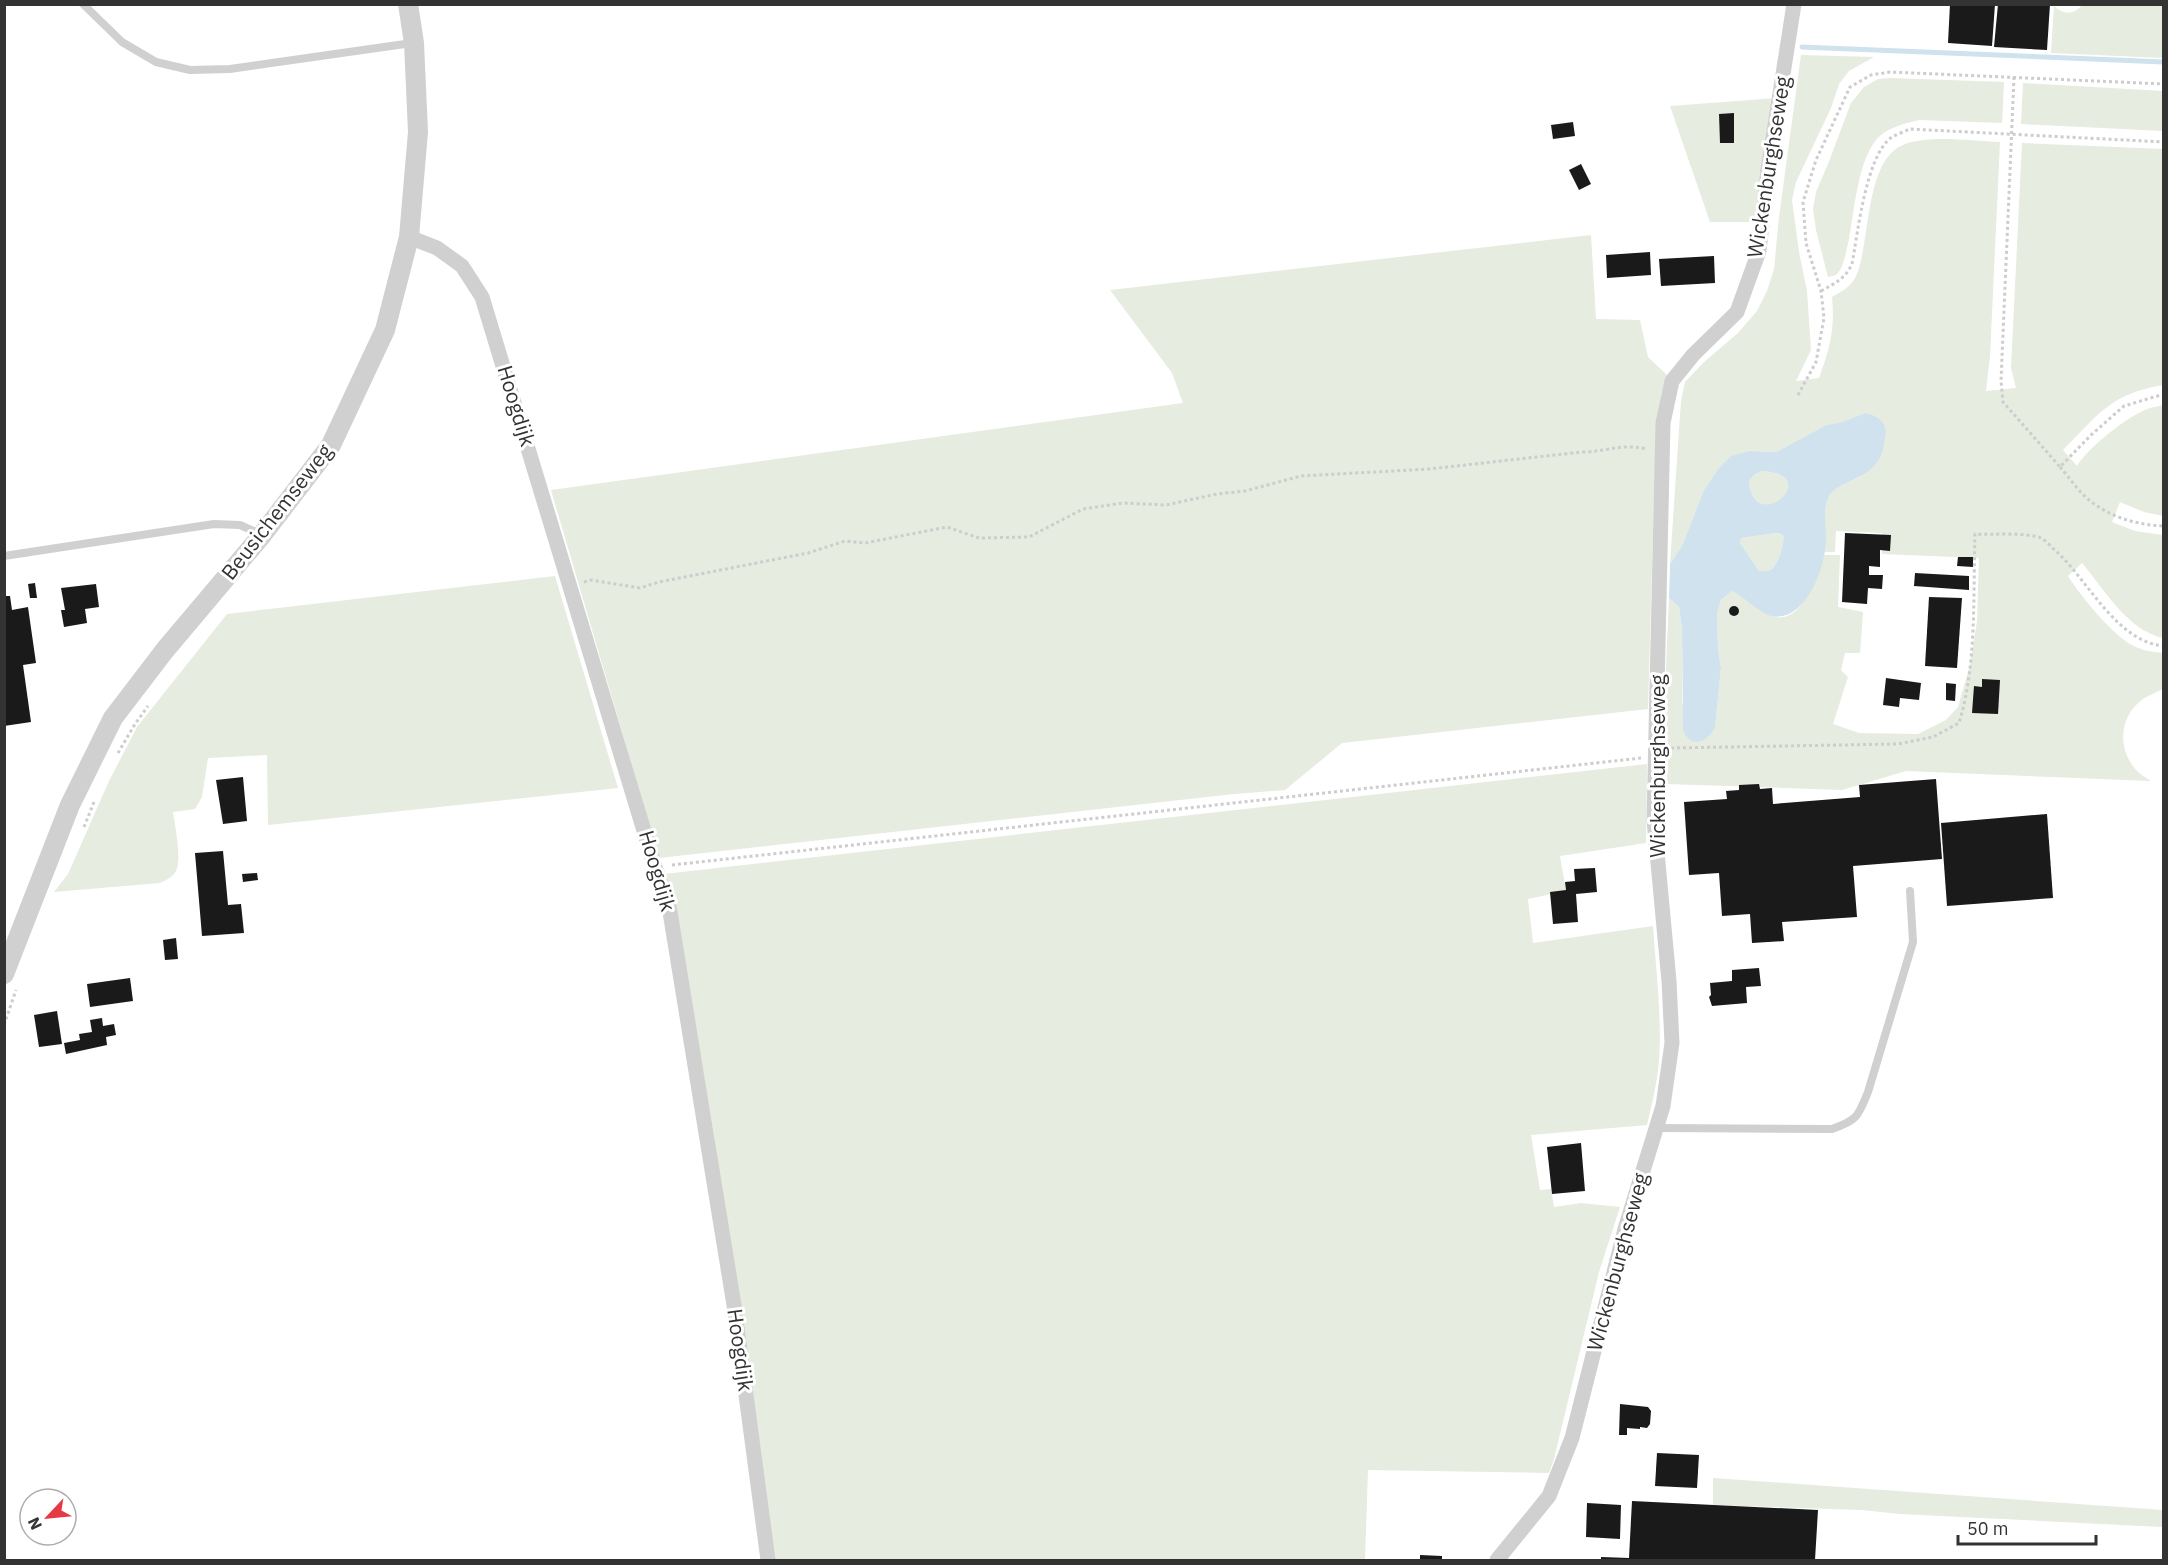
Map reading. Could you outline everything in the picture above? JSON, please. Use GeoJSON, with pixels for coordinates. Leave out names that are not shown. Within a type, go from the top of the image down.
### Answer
{"type":"FeatureCollection","features":[{"type":"Feature","properties":{"kind":"street","name":"Beusichemseweg"},"geometry":{"type":"LineString","coordinates":[[4,974],[70,805],[113,718],[165,650],[262,535],[331,445],[385,330],[409,237],[418,132],[414,43],[408,4]]}},
{"type":"Feature","properties":{"kind":"street","name":"Wickenburghseweg"},"geometry":{"type":"LineString","coordinates":[[1497,1560],[1549,1496],[1572,1438],[1613,1271],[1663,1106],[1672,1043],[1669,981],[1654,820],[1664,423],[1672,381],[1694,355],[1737,312],[1759,251],[1768,170],[1794,4]]}},
{"type":"Feature","properties":{"kind":"street","name":"Hoogdijk"},"geometry":{"type":"LineString","coordinates":[[409,237],[437,248],[462,266],[482,297],[655,867],[669,906],[734,1305],[768,1560]]}},
{"type":"Feature","properties":{"kind":"lane"},"geometry":{"type":"LineString","coordinates":[[83,4],[122,42],[156,62],[190,70],[230,69],[414,43]]}},
{"type":"Feature","properties":{"kind":"lane"},"geometry":{"type":"LineString","coordinates":[[4,556],[214,524],[240,525],[262,535]]}},
{"type":"Feature","properties":{"kind":"lane"},"geometry":{"type":"LineString","coordinates":[[1657,1128],[1832,1129],[1858,1116],[1868,1092],[1913,942],[1910,891]]}},
{"type":"Feature","properties":{"kind":"path"},"geometry":{"type":"LineString","coordinates":[[1798,395],[1816,362],[1824,318],[1821,291],[1806,243],[1803,202],[1816,160],[1850,87],[1871,75],[1890,72],[2163,84]]}},
{"type":"Feature","properties":{"kind":"path"},"geometry":{"type":"LineString","coordinates":[[2014,78],[2001,381],[2003,402],[2088,500],[2121,519],[2151,526],[2163,526]]}},
{"type":"Feature","properties":{"kind":"path"},"geometry":{"type":"LineString","coordinates":[[1821,291],[1847,274],[1852,264],[1870,171],[1891,138],[1909,129],[2163,142]]}},
{"type":"Feature","properties":{"kind":"path"},"geometry":{"type":"LineString","coordinates":[[2060,467],[2124,406],[2163,394]]}},
{"type":"Feature","properties":{"kind":"path"},"geometry":{"type":"LineString","coordinates":[[570,585],[591,580],[640,588],[659,582],[808,553],[845,541],[865,543],[947,527],[979,538],[1029,537],[1083,509],[1123,503],[1166,506],[1217,494],[1245,491],[1301,476],[1429,469],[1600,452],[1623,446],[1647,450],[1662,448]]}},
{"type":"Feature","properties":{"kind":"path"},"geometry":{"type":"LineString","coordinates":[[655,867],[1655,752],[1898,744],[1933,737],[1959,723],[1966,699],[1976,534],[2041,538],[2070,565],[2105,608],[2132,635],[2153,645],[2163,645]]}},
{"type":"Feature","properties":{"kind":"shaded area"},"geometry":{"type":"Polygon","coordinates":[[[2082,5],[2163,5],[2163,58],[2051,53],[2054,6],[2068,13],[2076,11],[2082,5]]]}},
{"type":"Feature","properties":{"kind":"shaded area"},"geometry":{"type":"Polygon","coordinates":[[[1801,55],[1874,57],[1849,71],[1839,84],[1831,108],[1796,182],[1792,200],[1807,291],[1811,350],[1796,381],[1819,378],[1831,338],[1832,297],[1849,286],[1856,276],[1876,182],[1883,164],[1894,151],[1908,143],[1930,139],[2000,142],[1990,356],[1986,391],[2016,388],[2011,368],[2022,143],[2163,149],[2163,385],[2130,394],[2107,407],[2063,450],[2077,466],[2096,444],[2133,416],[2163,405],[2163,516],[2144,512],[2120,502],[2112,522],[2135,531],[2163,535],[2163,638],[2150,634],[2128,618],[2082,563],[2068,576],[2089,605],[2118,635],[2139,648],[2163,653],[2163,689],[2135,706],[2125,723],[2123,733],[2130,762],[2151,781],[1906,771],[1842,790],[1667,784],[1666,667],[1669,598],[1679,607],[1682,629],[1682,703],[1715,728],[1721,668],[1717,614],[1721,600],[1732,591],[1767,614],[1779,617],[1789,615],[1798,609],[1805,599],[1824,555],[1840,555],[1838,607],[1863,612],[1860,653],[1845,653],[1841,670],[1848,677],[1833,724],[1859,733],[1918,734],[1946,720],[1958,707],[1970,665],[1977,621],[1979,558],[1882,554],[1882,533],[1836,531],[1835,552],[1825,552],[1827,498],[1836,488],[1860,477],[1865,413],[1842,422],[1826,425],[1776,452],[1750,451],[1703,492],[1682,546],[1670,564],[1681,401],[1685,382],[1738,333],[1757,311],[1767,291],[1774,269],[1801,55]]]}},
{"type":"Feature","properties":{"kind":"shaded area"},"geometry":{"type":"Polygon","coordinates":[[[1878,79],[2004,82],[2002,123],[1920,120],[1902,124],[1885,132],[1875,141],[1862,170],[1843,264],[1837,274],[1828,277],[1813,209],[1816,192],[1851,103],[1864,87],[1878,79]]]}},
{"type":"Feature","properties":{"kind":"shaded area"},"geometry":{"type":"Polygon","coordinates":[[[2023,83],[2163,91],[2163,131],[2021,124],[2023,83]]]}},
{"type":"Feature","properties":{"kind":"shaded area"},"geometry":{"type":"Polygon","coordinates":[[[1777,98],[1760,222],[1710,222],[1670,106],[1777,98]]]}},
{"type":"Feature","properties":{"kind":"shaded area"},"geometry":{"type":"Polygon","coordinates":[[[1591,235],[1596,319],[1640,320],[1648,357],[1667,375],[1661,395],[1654,496],[1648,709],[1342,743],[1285,790],[659,858],[551,490],[1183,403],[1172,373],[1110,290],[1591,235]]]}},
{"type":"Feature","properties":{"kind":"shaded area"},"geometry":{"type":"Polygon","coordinates":[[[1762,471],[1780,475],[1788,483],[1788,491],[1782,499],[1773,504],[1763,504],[1754,497],[1749,481],[1762,471]]]}},
{"type":"Feature","properties":{"kind":"shaded area"},"geometry":{"type":"Polygon","coordinates":[[[1777,533],[1783,535],[1783,538],[1777,561],[1770,570],[1759,571],[1740,543],[1741,538],[1777,533]]]}},
{"type":"Feature","properties":{"kind":"shaded area"},"geometry":{"type":"Polygon","coordinates":[[[555,576],[618,788],[268,825],[267,755],[208,758],[202,797],[195,809],[173,812],[178,842],[178,866],[171,877],[160,883],[54,892],[68,874],[109,781],[137,727],[227,614],[555,576]]]}},
{"type":"Feature","properties":{"kind":"shaded area"},"geometry":{"type":"Polygon","coordinates":[[[1647,764],[1646,843],[1560,856],[1566,891],[1528,899],[1533,943],[1653,926],[1659,1011],[1659,1061],[1647,1125],[1531,1135],[1540,1190],[1551,1189],[1554,1207],[1581,1203],[1620,1207],[1599,1272],[1549,1473],[1368,1470],[1365,1560],[773,1560],[714,1135],[679,927],[664,874],[1647,764]]]}},
{"type":"Feature","properties":{"kind":"shaded area"},"geometry":{"type":"Polygon","coordinates":[[[1713,1478],[2163,1510],[2163,1527],[1900,1514],[1862,1510],[1713,1505],[1713,1478]]]}},
{"type":"Feature","properties":{"kind":"water"},"geometry":{"type":"Polygon","coordinates":[[[1865,413],[1880,420],[1886,431],[1881,456],[1867,472],[1840,486],[1828,498],[1825,509],[1826,538],[1821,567],[1817,580],[1803,603],[1794,611],[1783,616],[1771,616],[1732,591],[1721,600],[1717,614],[1721,668],[1715,728],[1703,740],[1694,742],[1686,736],[1683,730],[1682,629],[1679,607],[1669,598],[1670,564],[1682,546],[1703,492],[1719,468],[1731,456],[1750,451],[1776,452],[1826,425],[1842,422],[1865,413]],[[1762,471],[1749,481],[1754,497],[1762,504],[1772,504],[1787,491],[1788,482],[1780,475],[1762,471]],[[1777,533],[1741,538],[1740,543],[1759,571],[1770,570],[1777,561],[1783,535],[1777,533]]]}},
{"type":"Feature","properties":{"kind":"building"},"geometry":{"type":"Polygon","coordinates":[[[1950,4],[1995,4],[1992,46],[1948,43],[1950,4]]]}},
{"type":"Feature","properties":{"kind":"building"},"geometry":{"type":"Polygon","coordinates":[[[1998,4],[2050,4],[2047,50],[1994,47],[1998,4]]]}},
{"type":"Feature","properties":{"kind":"building"},"geometry":{"type":"Polygon","coordinates":[[[1734,113],[1734,143],[1720,143],[1719,114],[1734,113]]]}},
{"type":"Feature","properties":{"kind":"building"},"geometry":{"type":"Polygon","coordinates":[[[1573,122],[1575,136],[1553,139],[1551,125],[1573,122]]]}},
{"type":"Feature","properties":{"kind":"building"},"geometry":{"type":"Polygon","coordinates":[[[1581,164],[1591,184],[1579,190],[1569,170],[1581,164]]]}},
{"type":"Feature","properties":{"kind":"building"},"geometry":{"type":"Polygon","coordinates":[[[1650,252],[1651,275],[1607,278],[1606,255],[1650,252]]]}},
{"type":"Feature","properties":{"kind":"building"},"geometry":{"type":"Polygon","coordinates":[[[1714,256],[1715,283],[1661,286],[1659,259],[1714,256]]]}},
{"type":"Feature","properties":{"kind":"building"},"geometry":{"type":"Polygon","coordinates":[[[1845,533],[1891,535],[1890,551],[1880,550],[1880,567],[1869,566],[1869,575],[1883,575],[1882,589],[1868,588],[1867,604],[1842,602],[1845,533]]]}},
{"type":"Feature","properties":{"kind":"building"},"geometry":{"type":"Polygon","coordinates":[[[1958,557],[1973,557],[1973,567],[1957,566],[1958,557]]]}},
{"type":"Feature","properties":{"kind":"building"},"geometry":{"type":"Polygon","coordinates":[[[1915,573],[1969,576],[1969,590],[1914,586],[1915,573]]]}},
{"type":"Feature","properties":{"kind":"building"},"geometry":{"type":"Polygon","coordinates":[[[35,583],[37,598],[30,598],[28,584],[35,583]]]}},
{"type":"Feature","properties":{"kind":"building"},"geometry":{"type":"Polygon","coordinates":[[[96,584],[99,607],[85,609],[87,623],[64,627],[61,610],[65,610],[61,588],[96,584]]]}},
{"type":"Feature","properties":{"kind":"building"},"geometry":{"type":"Polygon","coordinates":[[[4,596],[10,596],[12,610],[28,607],[36,663],[23,665],[31,722],[4,726],[4,596]]]}},
{"type":"Feature","properties":{"kind":"building"},"geometry":{"type":"Polygon","coordinates":[[[1929,597],[1962,598],[1957,668],[1925,666],[1929,597]]]}},
{"type":"Feature","properties":{"kind":"building"},"geometry":{"type":"Polygon","coordinates":[[[1734,606],[1738,607],[1738,615],[1734,616],[1730,615],[1729,611],[1730,607],[1734,606]]]}},
{"type":"Feature","properties":{"kind":"building"},"geometry":{"type":"Polygon","coordinates":[[[1886,678],[1921,683],[1919,700],[1900,698],[1899,707],[1883,705],[1886,678]]]}},
{"type":"Feature","properties":{"kind":"building"},"geometry":{"type":"Polygon","coordinates":[[[1982,679],[2000,680],[1998,714],[1972,713],[1974,686],[1982,687],[1982,679]]]}},
{"type":"Feature","properties":{"kind":"building"},"geometry":{"type":"Polygon","coordinates":[[[1946,683],[1956,684],[1955,701],[1946,700],[1946,683]]]}},
{"type":"Feature","properties":{"kind":"building"},"geometry":{"type":"Polygon","coordinates":[[[243,777],[247,821],[223,824],[216,780],[243,777]]]}},
{"type":"Feature","properties":{"kind":"building"},"geometry":{"type":"Polygon","coordinates":[[[1936,779],[1942,859],[1853,866],[1857,917],[1782,922],[1784,941],[1752,943],[1750,914],[1722,916],[1719,873],[1689,875],[1684,802],[1727,799],[1726,791],[1739,790],[1739,785],[1759,784],[1760,789],[1772,788],[1773,804],[1860,797],[1859,785],[1936,779]]]}},
{"type":"Feature","properties":{"kind":"building"},"geometry":{"type":"Polygon","coordinates":[[[2047,814],[2053,898],[1947,906],[1941,823],[2047,814]]]}},
{"type":"Feature","properties":{"kind":"building"},"geometry":{"type":"Polygon","coordinates":[[[223,851],[228,905],[241,904],[244,933],[202,936],[195,853],[223,851]]]}},
{"type":"Feature","properties":{"kind":"building"},"geometry":{"type":"Polygon","coordinates":[[[1595,868],[1597,892],[1576,894],[1578,922],[1553,924],[1550,892],[1566,890],[1565,882],[1575,881],[1574,869],[1595,868]]]}},
{"type":"Feature","properties":{"kind":"building"},"geometry":{"type":"Polygon","coordinates":[[[257,873],[258,880],[243,882],[242,874],[257,873]]]}},
{"type":"Feature","properties":{"kind":"building"},"geometry":{"type":"Polygon","coordinates":[[[176,938],[178,959],[165,960],[163,940],[176,938]]]}},
{"type":"Feature","properties":{"kind":"building"},"geometry":{"type":"Polygon","coordinates":[[[1759,968],[1761,986],[1746,987],[1747,1003],[1712,1006],[1709,997],[1711,995],[1710,983],[1732,981],[1732,970],[1759,968]]]}},
{"type":"Feature","properties":{"kind":"building"},"geometry":{"type":"Polygon","coordinates":[[[130,978],[133,1001],[90,1007],[87,984],[130,978]]]}},
{"type":"Feature","properties":{"kind":"building"},"geometry":{"type":"Polygon","coordinates":[[[57,1011],[62,1044],[39,1047],[34,1015],[57,1011]]]}},
{"type":"Feature","properties":{"kind":"building"},"geometry":{"type":"Polygon","coordinates":[[[102,1018],[103,1026],[114,1024],[116,1035],[106,1037],[107,1045],[66,1054],[64,1043],[80,1040],[79,1034],[92,1032],[90,1020],[102,1018]]]}},
{"type":"Feature","properties":{"kind":"building"},"geometry":{"type":"Polygon","coordinates":[[[1581,1143],[1585,1191],[1552,1194],[1547,1147],[1581,1143]]]}},
{"type":"Feature","properties":{"kind":"building"},"geometry":{"type":"Polygon","coordinates":[[[1620,1404],[1648,1407],[1651,1411],[1650,1424],[1647,1428],[1627,1428],[1627,1435],[1619,1435],[1620,1404]]]}},
{"type":"Feature","properties":{"kind":"building"},"geometry":{"type":"Polygon","coordinates":[[[1657,1453],[1699,1455],[1697,1488],[1655,1486],[1657,1453]]]}},
{"type":"Feature","properties":{"kind":"building"},"geometry":{"type":"Polygon","coordinates":[[[1632,1501],[1818,1510],[1815,1560],[1601,1560],[1601,1557],[1629,1558],[1632,1501]]]}},
{"type":"Feature","properties":{"kind":"building"},"geometry":{"type":"Polygon","coordinates":[[[1587,1503],[1621,1505],[1620,1539],[1586,1537],[1587,1503]]]}},
{"type":"Feature","properties":{"kind":"building"},"geometry":{"type":"Polygon","coordinates":[[[1420,1555],[1442,1556],[1442,1560],[1420,1560],[1420,1555]]]}},
{"type":"Feature","properties":{"kind":"waterway"},"geometry":{"type":"LineString","coordinates":[[1802,47],[2164,62]]}}]}
